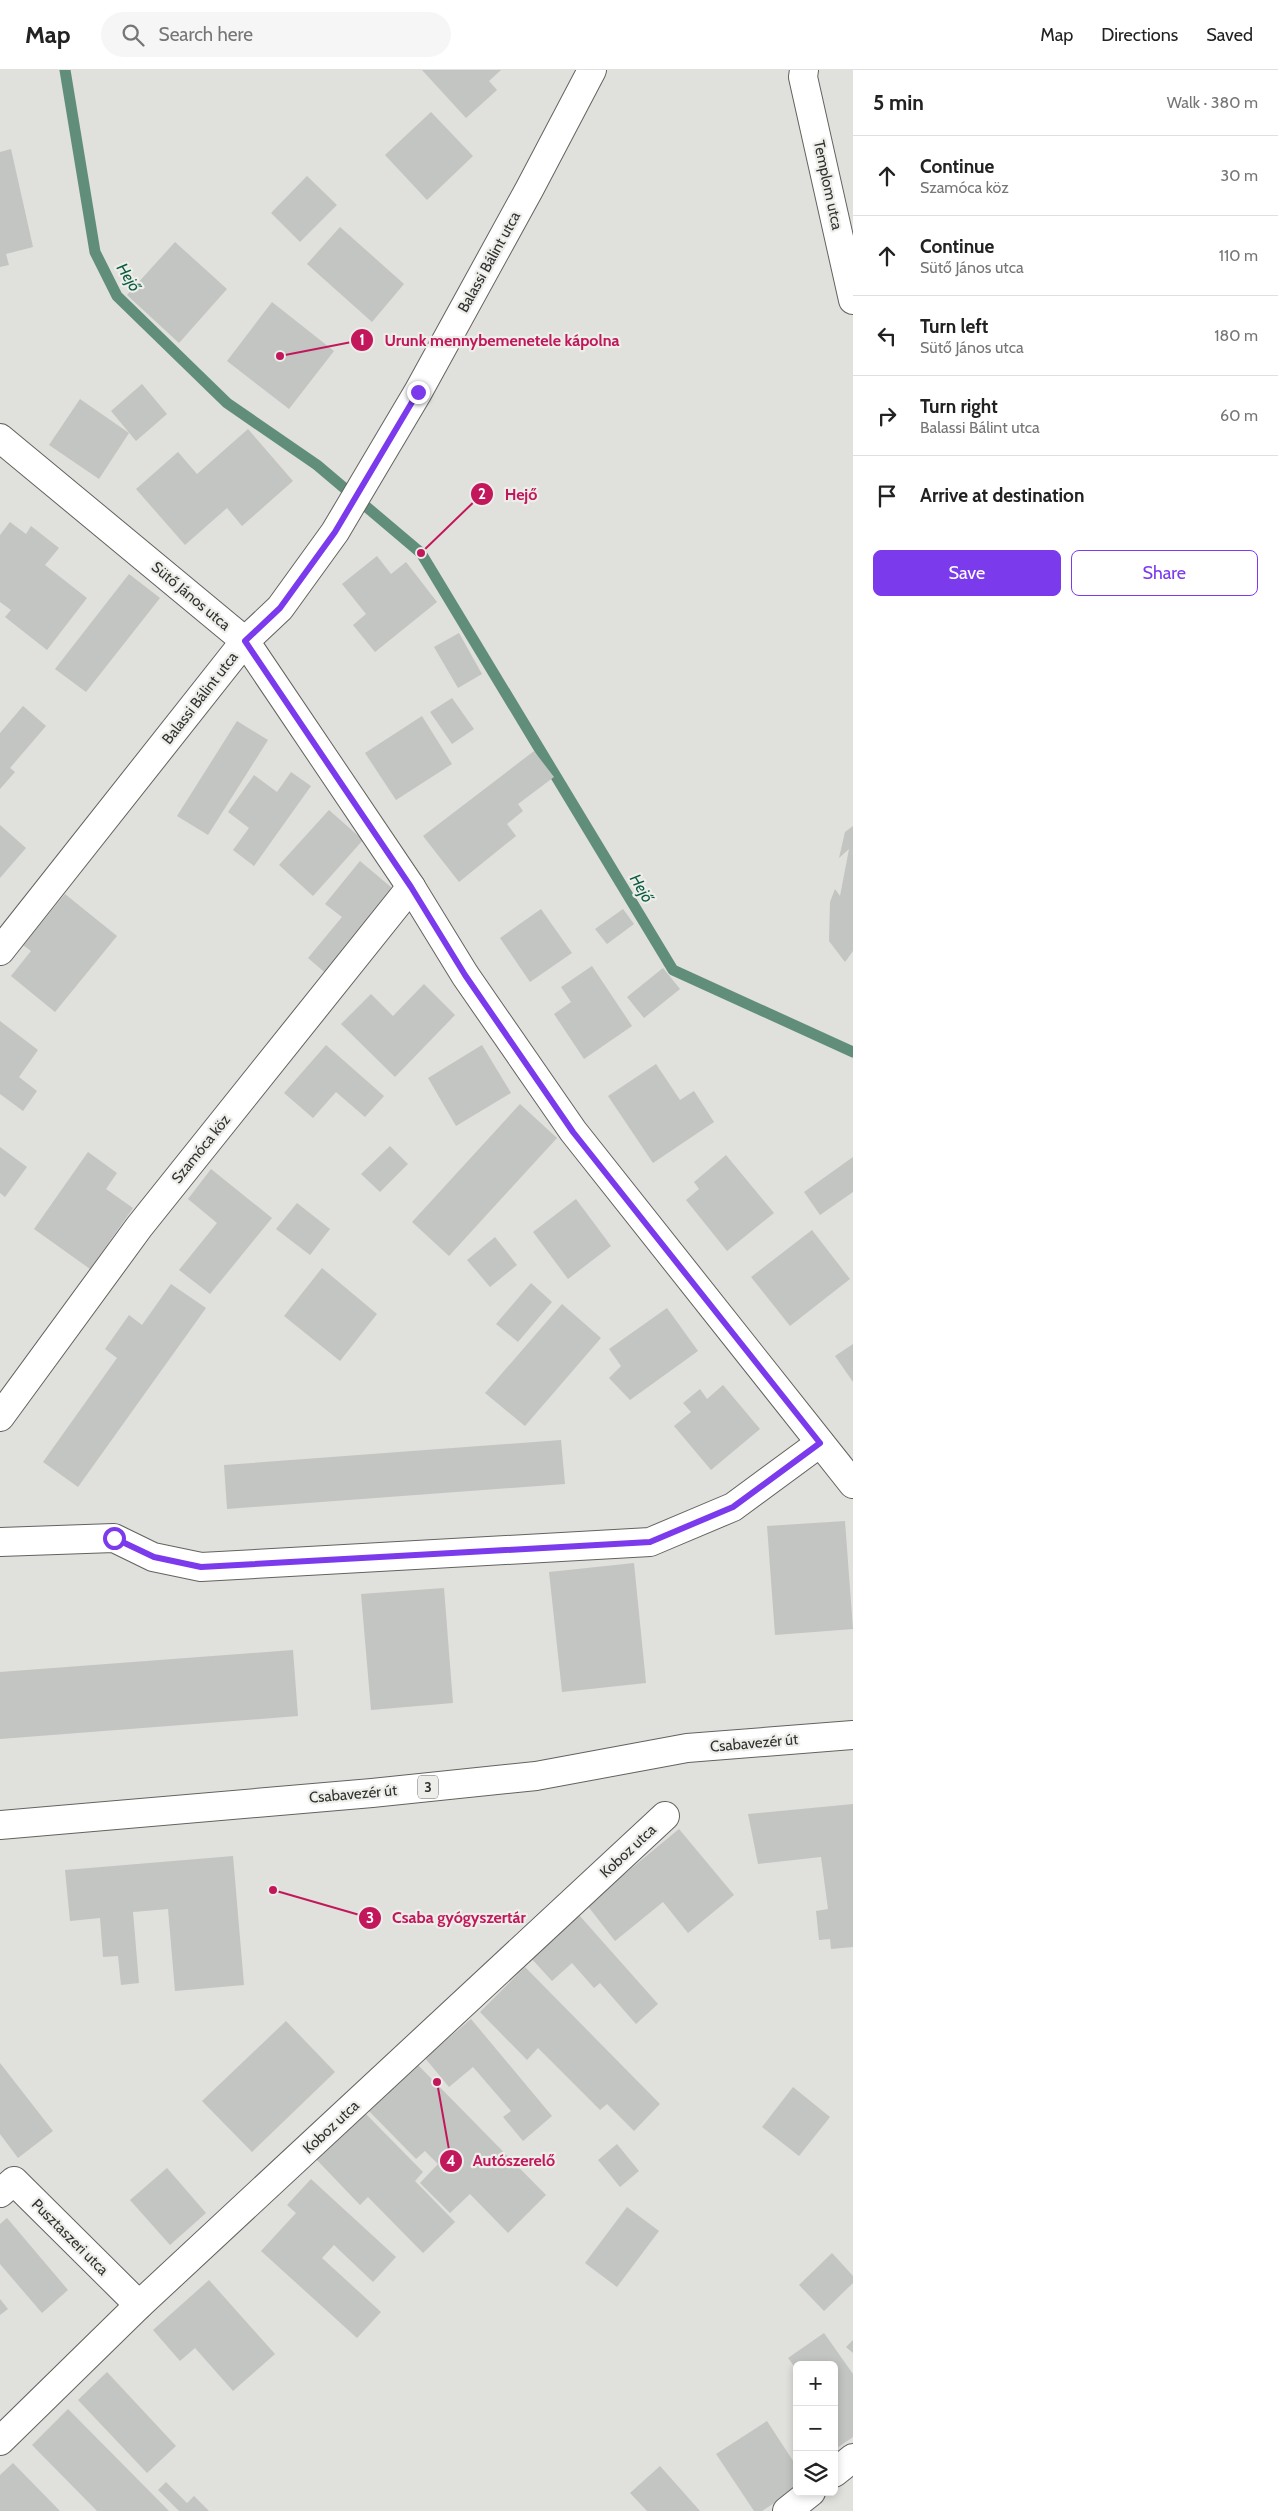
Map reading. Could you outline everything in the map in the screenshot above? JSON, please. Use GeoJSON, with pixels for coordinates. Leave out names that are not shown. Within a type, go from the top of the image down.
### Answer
{"type":"FeatureCollection","features":[{"type":"Feature","properties":{"kind":"street","name":"Balassi Bálint utca"},"geometry":{"type":"LineString","coordinates":[[0,950],[245,641],[280,608],[335,532],[418,392],[516,214],[592,70]]}},
{"type":"Feature","properties":{"kind":"street","name":"Templom utca"},"geometry":{"type":"LineString","coordinates":[[804,70],[853,300]]}},
{"type":"Feature","properties":{"kind":"street","name":"Sütő János utca"},"geometry":{"type":"LineString","coordinates":[[0,438],[245,641],[411,887],[465,975],[573,1132],[853,1484]]}},
{"type":"Feature","properties":{"kind":"street","name":"Szamóca köz"},"geometry":{"type":"LineString","coordinates":[[0,1417],[139,1227],[411,887]]}},
{"type":"Feature","properties":{"kind":"street"},"geometry":{"type":"LineString","coordinates":[[0,1542],[114,1538],[154,1557],[201,1567],[650,1542],[733,1507],[820,1443]]}},
{"type":"Feature","properties":{"kind":"street","name":"Csabavezér út"},"geometry":{"type":"LineString","coordinates":[[0,1824],[372,1793],[536,1776],[687,1748],[853,1735]]}},
{"type":"Feature","properties":{"kind":"street","name":"Koboz utca"},"geometry":{"type":"LineString","coordinates":[[0,2441],[139,2305],[665,1816]]}},
{"type":"Feature","properties":{"kind":"street","name":"Pusztaszeri utca"},"geometry":{"type":"LineString","coordinates":[[0,2193],[14,2182],[139,2305]]}},
{"type":"Feature","properties":{"kind":"street"},"geometry":{"type":"LineString","coordinates":[[838,2470],[853,2458]]}},
{"type":"Feature","properties":{"kind":"street"},"geometry":{"type":"LineString","coordinates":[[787,2511],[805,2496]]}},
{"type":"Feature","properties":{"kind":"building"},"geometry":{"type":"Polygon","coordinates":[[[422,70],[501,70],[489,81],[497,90],[466,118],[422,70]]]}},
{"type":"Feature","properties":{"kind":"building"},"geometry":{"type":"Polygon","coordinates":[[[431,112],[473,156],[427,200],[385,155],[431,112]]]}},
{"type":"Feature","properties":{"kind":"building"},"geometry":{"type":"Polygon","coordinates":[[[11,149],[33,247],[6,254],[9,265],[0,267],[0,152],[11,149]]]}},
{"type":"Feature","properties":{"kind":"building"},"geometry":{"type":"Polygon","coordinates":[[[307,176],[337,205],[300,242],[271,213],[307,176]]]}},
{"type":"Feature","properties":{"kind":"building"},"geometry":{"type":"Polygon","coordinates":[[[340,227],[404,284],[372,322],[307,264],[340,227]]]}},
{"type":"Feature","properties":{"kind":"building"},"geometry":{"type":"Polygon","coordinates":[[[175,242],[227,289],[179,343],[127,295],[175,242]]]}},
{"type":"Feature","properties":{"kind":"building"},"geometry":{"type":"Polygon","coordinates":[[[272,302],[334,351],[289,409],[227,361],[272,302]]]}},
{"type":"Feature","properties":{"kind":"building"},"geometry":{"type":"Polygon","coordinates":[[[142,384],[167,414],[136,441],[111,411],[142,384]]]}},
{"type":"Feature","properties":{"kind":"building"},"geometry":{"type":"Polygon","coordinates":[[[80,399],[129,433],[99,479],[49,445],[80,399]]]}},
{"type":"Feature","properties":{"kind":"building"},"geometry":{"type":"Polygon","coordinates":[[[248,429],[293,481],[242,526],[227,508],[185,545],[136,489],[178,452],[197,474],[248,429]]]}},
{"type":"Feature","properties":{"kind":"building"},"geometry":{"type":"Polygon","coordinates":[[[10,522],[26,534],[31,526],[59,548],[45,565],[87,598],[47,650],[5,617],[11,610],[0,602],[0,535],[10,522]]]}},
{"type":"Feature","properties":{"kind":"building"},"geometry":{"type":"Polygon","coordinates":[[[377,556],[391,574],[406,562],[437,602],[375,652],[353,625],[366,614],[342,584],[377,556]]]}},
{"type":"Feature","properties":{"kind":"building"},"geometry":{"type":"Polygon","coordinates":[[[129,574],[160,598],[86,692],[55,669],[129,574]]]}},
{"type":"Feature","properties":{"kind":"building"},"geometry":{"type":"Polygon","coordinates":[[[459,633],[482,674],[458,688],[434,647],[459,633]]]}},
{"type":"Feature","properties":{"kind":"building"},"geometry":{"type":"Polygon","coordinates":[[[452,698],[474,729],[452,744],[430,712],[452,698]]]}},
{"type":"Feature","properties":{"kind":"building"},"geometry":{"type":"Polygon","coordinates":[[[23,706],[46,726],[10,768],[15,772],[0,789],[0,733],[23,706]]]}},
{"type":"Feature","properties":{"kind":"building"},"geometry":{"type":"Polygon","coordinates":[[[422,716],[452,764],[396,800],[365,753],[422,716]]]}},
{"type":"Feature","properties":{"kind":"building"},"geometry":{"type":"Polygon","coordinates":[[[237,721],[268,740],[208,835],[177,816],[237,721]]]}},
{"type":"Feature","properties":{"kind":"building"},"geometry":{"type":"Polygon","coordinates":[[[534,751],[554,777],[518,804],[523,811],[507,824],[516,836],[459,882],[423,836],[534,751]]]}},
{"type":"Feature","properties":{"kind":"building"},"geometry":{"type":"Polygon","coordinates":[[[291,772],[311,786],[254,866],[233,850],[249,828],[228,812],[254,775],[277,792],[291,772]]]}},
{"type":"Feature","properties":{"kind":"building"},"geometry":{"type":"Polygon","coordinates":[[[329,810],[363,840],[313,896],[279,865],[329,810]]]}},
{"type":"Feature","properties":{"kind":"building"},"geometry":{"type":"Polygon","coordinates":[[[0,825],[26,848],[0,878],[0,825]]]}},
{"type":"Feature","properties":{"kind":"building"},"geometry":{"type":"Polygon","coordinates":[[[853,826],[853,951],[845,962],[829,941],[830,902],[835,889],[840,896],[849,849],[839,858],[845,832],[853,826]]]}},
{"type":"Feature","properties":{"kind":"building"},"geometry":{"type":"Polygon","coordinates":[[[360,861],[398,893],[329,976],[308,958],[342,917],[325,904],[360,861]]]}},
{"type":"Feature","properties":{"kind":"building"},"geometry":{"type":"Polygon","coordinates":[[[65,894],[117,936],[55,1012],[11,976],[31,951],[23,945],[65,894]]]}},
{"type":"Feature","properties":{"kind":"building"},"geometry":{"type":"Polygon","coordinates":[[[541,909],[572,953],[530,982],[500,938],[541,909]]]}},
{"type":"Feature","properties":{"kind":"building"},"geometry":{"type":"Polygon","coordinates":[[[623,909],[634,924],[607,944],[595,929],[623,909]]]}},
{"type":"Feature","properties":{"kind":"building"},"geometry":{"type":"Polygon","coordinates":[[[592,966],[632,1026],[584,1059],[554,1014],[571,1002],[561,987],[592,966]]]}},
{"type":"Feature","properties":{"kind":"building"},"geometry":{"type":"Polygon","coordinates":[[[663,968],[680,989],[644,1018],[627,997],[663,968]]]}},
{"type":"Feature","properties":{"kind":"building"},"geometry":{"type":"Polygon","coordinates":[[[424,984],[455,1015],[395,1077],[341,1024],[371,994],[393,1016],[424,984]]]}},
{"type":"Feature","properties":{"kind":"building"},"geometry":{"type":"Polygon","coordinates":[[[0,1021],[38,1050],[19,1077],[37,1091],[23,1111],[0,1094],[0,1021]]]}},
{"type":"Feature","properties":{"kind":"building"},"geometry":{"type":"Polygon","coordinates":[[[326,1045],[384,1096],[365,1117],[336,1092],[313,1118],[284,1093],[326,1045]]]}},
{"type":"Feature","properties":{"kind":"building"},"geometry":{"type":"Polygon","coordinates":[[[482,1045],[511,1093],[456,1126],[428,1078],[482,1045]]]}},
{"type":"Feature","properties":{"kind":"building"},"geometry":{"type":"Polygon","coordinates":[[[656,1064],[680,1100],[694,1091],[714,1122],[653,1163],[608,1096],[656,1064]]]}},
{"type":"Feature","properties":{"kind":"building"},"geometry":{"type":"Polygon","coordinates":[[[520,1104],[557,1138],[449,1256],[412,1222],[520,1104]]]}},
{"type":"Feature","properties":{"kind":"building"},"geometry":{"type":"Polygon","coordinates":[[[390,1146],[408,1164],[380,1192],[361,1174],[390,1146]]]}},
{"type":"Feature","properties":{"kind":"building"},"geometry":{"type":"Polygon","coordinates":[[[0,1147],[27,1167],[5,1197],[0,1193],[0,1147]]]}},
{"type":"Feature","properties":{"kind":"building"},"geometry":{"type":"Polygon","coordinates":[[[88,1152],[117,1173],[106,1189],[133,1208],[90,1269],[34,1229],[88,1152]]]}},
{"type":"Feature","properties":{"kind":"building"},"geometry":{"type":"Polygon","coordinates":[[[726,1155],[774,1213],[727,1251],[686,1200],[699,1189],[694,1182],[726,1155]]]}},
{"type":"Feature","properties":{"kind":"building"},"geometry":{"type":"Polygon","coordinates":[[[853,1157],[853,1192],[820,1215],[804,1192],[853,1157]]]}},
{"type":"Feature","properties":{"kind":"building"},"geometry":{"type":"Polygon","coordinates":[[[211,1169],[272,1218],[210,1294],[179,1270],[217,1223],[188,1199],[211,1169]]]}},
{"type":"Feature","properties":{"kind":"building"},"geometry":{"type":"Polygon","coordinates":[[[576,1199],[611,1246],[568,1279],[533,1232],[576,1199]]]}},
{"type":"Feature","properties":{"kind":"building"},"geometry":{"type":"Polygon","coordinates":[[[297,1203],[330,1229],[310,1255],[276,1229],[297,1203]]]}},
{"type":"Feature","properties":{"kind":"building"},"geometry":{"type":"Polygon","coordinates":[[[812,1230],[850,1279],[790,1326],[751,1277],[812,1230]]]}},
{"type":"Feature","properties":{"kind":"building"},"geometry":{"type":"Polygon","coordinates":[[[495,1237],[517,1265],[490,1287],[467,1260],[495,1237]]]}},
{"type":"Feature","properties":{"kind":"building"},"geometry":{"type":"Polygon","coordinates":[[[322,1268],[377,1314],[340,1361],[284,1316],[322,1268]]]}},
{"type":"Feature","properties":{"kind":"building"},"geometry":{"type":"Polygon","coordinates":[[[531,1283],[552,1302],[518,1342],[496,1324],[531,1283]]]}},
{"type":"Feature","properties":{"kind":"building"},"geometry":{"type":"Polygon","coordinates":[[[171,1284],[206,1308],[78,1487],[43,1462],[117,1358],[105,1349],[129,1315],[142,1325],[171,1284]]]}},
{"type":"Feature","properties":{"kind":"building"},"geometry":{"type":"Polygon","coordinates":[[[562,1304],[601,1338],[525,1426],[485,1393],[562,1304]]]}},
{"type":"Feature","properties":{"kind":"building"},"geometry":{"type":"Polygon","coordinates":[[[667,1308],[698,1351],[630,1400],[609,1378],[621,1366],[609,1349],[667,1308]]]}},
{"type":"Feature","properties":{"kind":"building"},"geometry":{"type":"Polygon","coordinates":[[[853,1344],[853,1382],[835,1356],[853,1344]]]}},
{"type":"Feature","properties":{"kind":"building"},"geometry":{"type":"Polygon","coordinates":[[[723,1385],[760,1429],[711,1470],[674,1426],[691,1412],[683,1403],[700,1389],[707,1399],[723,1385]]]}},
{"type":"Feature","properties":{"kind":"building"},"geometry":{"type":"Polygon","coordinates":[[[561,1440],[565,1484],[227,1509],[224,1465],[561,1440]]]}},
{"type":"Feature","properties":{"kind":"building"},"geometry":{"type":"Polygon","coordinates":[[[845,1521],[853,1629],[775,1635],[767,1526],[845,1521]]]}},
{"type":"Feature","properties":{"kind":"building"},"geometry":{"type":"Polygon","coordinates":[[[634,1563],[646,1683],[562,1692],[549,1572],[634,1563]]]}},
{"type":"Feature","properties":{"kind":"building"},"geometry":{"type":"Polygon","coordinates":[[[444,1588],[453,1703],[371,1710],[361,1594],[444,1588]]]}},
{"type":"Feature","properties":{"kind":"building"},"geometry":{"type":"Polygon","coordinates":[[[293,1650],[298,1716],[0,1739],[0,1672],[293,1650]]]}},
{"type":"Feature","properties":{"kind":"building"},"geometry":{"type":"Polygon","coordinates":[[[853,1804],[853,1947],[831,1949],[830,1939],[819,1940],[816,1911],[828,1909],[821,1857],[758,1864],[748,1814],[853,1804]]]}},
{"type":"Feature","properties":{"kind":"building"},"geometry":{"type":"Polygon","coordinates":[[[679,1829],[734,1895],[688,1933],[663,1902],[615,1941],[587,1905],[679,1829]]]}},
{"type":"Feature","properties":{"kind":"building"},"geometry":{"type":"Polygon","coordinates":[[[233,1856],[244,1985],[175,1991],[168,1909],[133,1912],[139,1983],[121,1985],[118,1956],[103,1957],[100,1918],[70,1921],[65,1870],[233,1856]]]}},
{"type":"Feature","properties":{"kind":"building"},"geometry":{"type":"Polygon","coordinates":[[[579,1915],[658,2004],[636,2024],[600,1983],[594,1988],[572,1963],[552,1981],[531,1958],[579,1915]]]}},
{"type":"Feature","properties":{"kind":"building"},"geometry":{"type":"Polygon","coordinates":[[[525,1967],[660,2104],[634,2131],[607,2104],[600,2110],[538,2048],[527,2060],[480,2012],[525,1967]]]}},
{"type":"Feature","properties":{"kind":"building"},"geometry":{"type":"Polygon","coordinates":[[[471,2019],[552,2116],[523,2141],[503,2117],[511,2111],[473,2067],[449,2087],[425,2058],[471,2019]]]}},
{"type":"Feature","properties":{"kind":"building"},"geometry":{"type":"Polygon","coordinates":[[[286,2021],[335,2072],[252,2152],[202,2101],[286,2021]]]}},
{"type":"Feature","properties":{"kind":"building"},"geometry":{"type":"Polygon","coordinates":[[[0,2063],[53,2131],[18,2158],[0,2134],[0,2063]]]}},
{"type":"Feature","properties":{"kind":"building"},"geometry":{"type":"Polygon","coordinates":[[[417,2064],[546,2195],[508,2233],[470,2194],[450,2213],[420,2183],[438,2164],[425,2151],[416,2159],[369,2111],[417,2064]]]}},
{"type":"Feature","properties":{"kind":"building"},"geometry":{"type":"Polygon","coordinates":[[[793,2087],[830,2117],[799,2156],[762,2127],[793,2087]]]}},
{"type":"Feature","properties":{"kind":"building"},"geometry":{"type":"Polygon","coordinates":[[[364,2112],[423,2172],[415,2181],[455,2222],[423,2253],[368,2197],[360,2205],[316,2159],[364,2112]]]}},
{"type":"Feature","properties":{"kind":"building"},"geometry":{"type":"Polygon","coordinates":[[[617,2144],[639,2171],[620,2187],[598,2160],[617,2144]]]}},
{"type":"Feature","properties":{"kind":"building"},"geometry":{"type":"Polygon","coordinates":[[[167,2168],[206,2213],[170,2245],[130,2200],[167,2168]]]}},
{"type":"Feature","properties":{"kind":"building"},"geometry":{"type":"Polygon","coordinates":[[[311,2179],[396,2257],[373,2282],[334,2245],[322,2258],[381,2312],[357,2338],[261,2251],[296,2213],[287,2205],[311,2179]]]}},
{"type":"Feature","properties":{"kind":"building"},"geometry":{"type":"Polygon","coordinates":[[[627,2207],[659,2231],[617,2287],[585,2263],[627,2207]]]}},
{"type":"Feature","properties":{"kind":"building"},"geometry":{"type":"Polygon","coordinates":[[[7,2218],[68,2290],[42,2313],[0,2264],[0,2224],[7,2218]]]}},
{"type":"Feature","properties":{"kind":"building"},"geometry":{"type":"Polygon","coordinates":[[[832,2253],[853,2276],[853,2283],[824,2311],[799,2285],[832,2253]]]}},
{"type":"Feature","properties":{"kind":"building"},"geometry":{"type":"Polygon","coordinates":[[[209,2280],[275,2354],[233,2391],[195,2348],[180,2361],[153,2330],[209,2280]]]}},
{"type":"Feature","properties":{"kind":"building"},"geometry":{"type":"Polygon","coordinates":[[[0,2299],[8,2309],[0,2315],[0,2299]]]}},
{"type":"Feature","properties":{"kind":"building"},"geometry":{"type":"Polygon","coordinates":[[[824,2333],[853,2374],[853,2437],[838,2447],[838,2361],[793,2361],[793,2365],[788,2358],[824,2333]]]}},
{"type":"Feature","properties":{"kind":"building"},"geometry":{"type":"Polygon","coordinates":[[[853,2340],[853,2353],[846,2347],[853,2340]]]}},
{"type":"Feature","properties":{"kind":"building"},"geometry":{"type":"Polygon","coordinates":[[[107,2372],[176,2446],[147,2473],[78,2400],[107,2372]]]}},
{"type":"Feature","properties":{"kind":"building"},"geometry":{"type":"Polygon","coordinates":[[[68,2409],[169,2511],[97,2511],[32,2445],[68,2409]]]}},
{"type":"Feature","properties":{"kind":"building"},"geometry":{"type":"Polygon","coordinates":[[[767,2421],[793,2461],[793,2491],[762,2511],[754,2511],[716,2454],[767,2421]]]}},
{"type":"Feature","properties":{"kind":"building"},"geometry":{"type":"Polygon","coordinates":[[[13,2463],[60,2511],[0,2511],[0,2475],[13,2463]]]}},
{"type":"Feature","properties":{"kind":"building"},"geometry":{"type":"Polygon","coordinates":[[[660,2466],[700,2511],[647,2511],[630,2493],[660,2466]]]}},
{"type":"Feature","properties":{"kind":"building"},"geometry":{"type":"Polygon","coordinates":[[[166,2482],[187,2503],[194,2496],[209,2511],[179,2511],[158,2490],[166,2482]]]}},
{"type":"Feature","properties":{"kind":"waterway","name":"Hejő"},"geometry":{"type":"LineString","coordinates":[[65,70],[95,252],[117,296],[227,403],[317,465],[421,553],[673,970],[853,1052]]}},
{"type":"Feature","properties":{"kind":"place","name":"Urunk mennybemenetele kápolna"},"geometry":{"type":"Point","coordinates":[280,356]}},
{"type":"Feature","properties":{"kind":"place","name":"Hejő"},"geometry":{"type":"Point","coordinates":[421,553]}},
{"type":"Feature","properties":{"kind":"place","name":"Csaba gyógyszertár"},"geometry":{"type":"Point","coordinates":[273,1890]}},
{"type":"Feature","properties":{"kind":"place","name":"Autószerelő"},"geometry":{"type":"Point","coordinates":[437,2082]}},
{"type":"Feature","properties":{"kind":"route"},"geometry":{"type":"LineString","coordinates":[[114,1538],[154,1557],[201,1567],[650,1542],[733,1507],[820,1443],[573,1132],[465,975],[411,887],[245,641],[280,608],[335,532],[418,392]]}}]}
